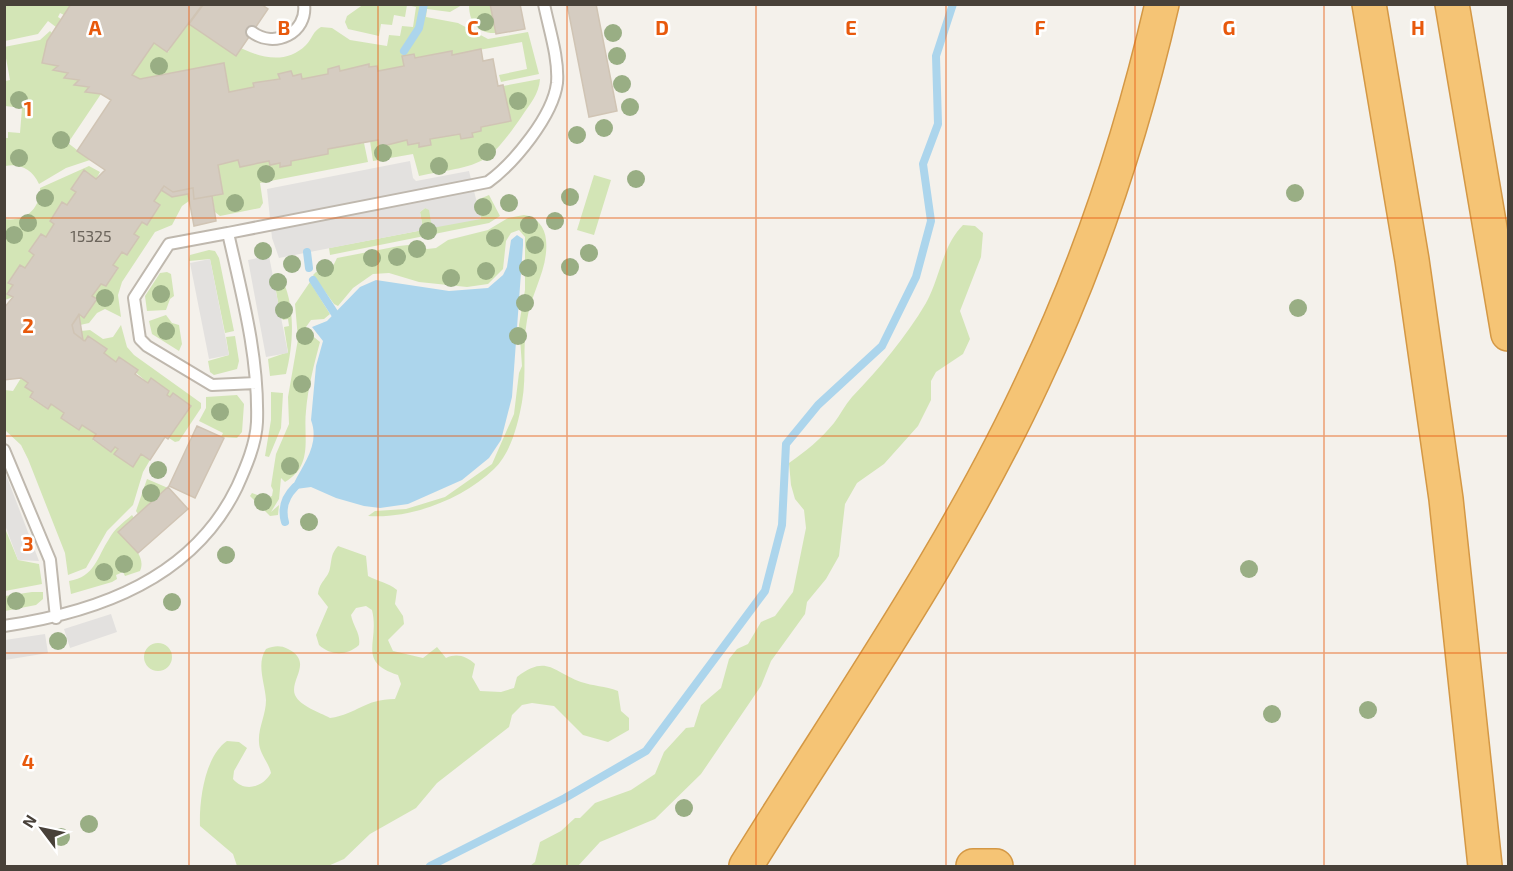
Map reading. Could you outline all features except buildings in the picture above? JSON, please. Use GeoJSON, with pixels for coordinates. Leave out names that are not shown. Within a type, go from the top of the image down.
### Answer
{"type":"FeatureCollection","features":[{"type":"Feature","properties":{"kind":"highway"},"geometry":{"type":"LineString","coordinates":[[746,867],[929,574],[977,492],[1034,380],[1085,263],[1110,194],[1142,91],[1162,4]]}},
{"type":"Feature","properties":{"kind":"highway"},"geometry":{"type":"LineString","coordinates":[[1369,4],[1413,260],[1444,488],[1485,867]]}},
{"type":"Feature","properties":{"kind":"highway"},"geometry":{"type":"LineString","coordinates":[[1452,4],[1509,334]]}},
{"type":"Feature","properties":{"kind":"highway"},"geometry":{"type":"LineString","coordinates":[[974,867],[996,867]]}},
{"type":"Feature","properties":{"kind":"lane"},"geometry":{"type":"LineString","coordinates":[[252,32],[267,39],[288,36],[302,20],[304,4]]}},
{"type":"Feature","properties":{"kind":"lane"},"geometry":{"type":"LineString","coordinates":[[256,382],[212,385],[147,346],[140,339],[134,298],[161,252],[169,244],[488,182],[518,155],[553,100],[557,68],[544,4]]}},
{"type":"Feature","properties":{"kind":"lane"},"geometry":{"type":"LineString","coordinates":[[4,626],[56,618],[146,582],[179,561],[215,526],[228,504],[250,455],[257,424],[254,352],[228,232]]}},
{"type":"Feature","properties":{"kind":"lane"},"geometry":{"type":"LineString","coordinates":[[4,450],[50,560],[56,618]]}},
{"type":"Feature","properties":{"kind":"green space"},"geometry":{"type":"Polygon","coordinates":[[[364,4],[462,5],[450,12],[427,9],[426,17],[458,23],[488,39],[528,32],[539,74],[501,82],[499,75],[527,69],[522,42],[452,55],[452,52],[415,58],[402,56],[404,66],[378,71],[377,66],[369,67],[368,65],[340,71],[339,66],[328,69],[328,74],[302,79],[301,74],[293,76],[291,71],[279,74],[280,79],[254,83],[254,87],[229,92],[223,63],[140,79],[132,75],[154,43],[168,52],[189,19],[232,48],[235,45],[252,53],[271,57],[289,56],[298,52],[321,27],[332,28],[350,40],[387,46],[389,35],[400,36],[402,26],[413,27],[416,7],[407,5],[405,17],[394,15],[392,25],[381,24],[379,36],[348,29],[345,22],[347,16],[364,4]]]}},
{"type":"Feature","properties":{"kind":"green space"},"geometry":{"type":"Polygon","coordinates":[[[4,5],[71,5],[64,15],[60,13],[58,17],[61,19],[56,27],[48,21],[38,34],[5,41],[4,5]]]}},
{"type":"Feature","properties":{"kind":"green space"},"geometry":{"type":"Polygon","coordinates":[[[469,5],[490,5],[496,33],[489,33],[475,25],[469,5]]]}},
{"type":"Feature","properties":{"kind":"green space"},"geometry":{"type":"Polygon","coordinates":[[[50,31],[52,33],[47,41],[42,63],[58,66],[53,70],[68,73],[64,78],[79,80],[74,85],[89,87],[85,92],[101,94],[68,143],[90,160],[66,168],[39,184],[33,174],[25,168],[16,165],[5,166],[5,138],[8,138],[8,132],[20,133],[22,108],[5,106],[5,81],[10,80],[4,47],[40,40],[50,31]]]}},
{"type":"Feature","properties":{"kind":"green space"},"geometry":{"type":"Polygon","coordinates":[[[540,79],[534,99],[509,134],[489,156],[480,162],[419,176],[413,154],[373,161],[370,141],[378,140],[379,147],[407,140],[408,145],[419,143],[419,147],[431,145],[430,139],[460,134],[461,139],[472,137],[472,133],[481,131],[481,127],[510,121],[503,86],[540,79]]]}},
{"type":"Feature","properties":{"kind":"green space"},"geometry":{"type":"Polygon","coordinates":[[[364,143],[368,162],[260,183],[263,203],[260,208],[220,216],[215,212],[212,196],[223,194],[218,165],[238,160],[240,167],[269,161],[270,165],[280,163],[280,167],[291,165],[291,161],[328,154],[328,149],[364,143]]]}},
{"type":"Feature","properties":{"kind":"green space"},"geometry":{"type":"Polygon","coordinates":[[[89,166],[100,172],[96,179],[83,171],[71,189],[76,192],[67,205],[62,203],[50,220],[54,224],[46,237],[41,234],[29,251],[34,255],[25,268],[20,265],[8,282],[13,285],[7,294],[13,297],[5,300],[4,219],[25,216],[34,208],[40,188],[89,166]]]}},
{"type":"Feature","properties":{"kind":"green space"},"geometry":{"type":"Polygon","coordinates":[[[594,175],[611,180],[594,235],[577,230],[594,175]]]}},
{"type":"Feature","properties":{"kind":"green space"},"geometry":{"type":"Polygon","coordinates":[[[161,190],[172,197],[188,194],[189,201],[182,206],[172,225],[155,232],[122,282],[118,295],[121,317],[105,309],[97,313],[89,323],[80,325],[79,314],[84,317],[97,299],[92,296],[101,284],[106,286],[118,269],[113,265],[142,222],[147,224],[160,206],[154,201],[161,190]]]}},
{"type":"Feature","properties":{"kind":"green space"},"geometry":{"type":"Polygon","coordinates":[[[489,195],[500,216],[489,223],[330,255],[329,248],[423,230],[420,212],[425,208],[481,218],[477,200],[489,195]]]}},
{"type":"Feature","properties":{"kind":"green space"},"geometry":{"type":"Polygon","coordinates":[[[524,215],[536,220],[542,227],[546,250],[545,261],[527,320],[520,411],[513,438],[505,455],[481,480],[452,498],[436,505],[401,514],[368,516],[375,511],[406,509],[445,497],[492,464],[514,414],[519,373],[522,366],[519,325],[525,290],[525,237],[519,230],[511,233],[506,241],[503,269],[488,284],[467,287],[419,282],[389,273],[373,274],[353,288],[338,306],[334,304],[313,275],[316,272],[326,273],[331,270],[337,258],[417,244],[427,249],[436,248],[448,240],[488,230],[508,218],[524,215]]]}},
{"type":"Feature","properties":{"kind":"green space"},"geometry":{"type":"Polygon","coordinates":[[[963,225],[975,226],[983,233],[981,257],[960,311],[970,339],[963,354],[936,372],[931,381],[931,400],[918,426],[884,464],[857,483],[845,504],[839,556],[826,579],[807,602],[805,614],[771,661],[761,686],[701,774],[655,819],[600,842],[578,866],[530,866],[535,862],[540,842],[561,831],[575,818],[580,818],[595,803],[631,790],[655,774],[664,752],[686,728],[694,727],[701,705],[721,688],[729,659],[737,649],[748,644],[761,622],[775,616],[793,592],[806,528],[804,510],[795,499],[791,485],[789,463],[813,445],[829,429],[849,400],[901,340],[926,303],[950,243],[963,225]]]}},
{"type":"Feature","properties":{"kind":"green space"},"geometry":{"type":"Polygon","coordinates":[[[209,250],[215,251],[219,258],[234,331],[225,333],[210,259],[189,261],[190,255],[209,250]]]}},
{"type":"Feature","properties":{"kind":"green space"},"geometry":{"type":"Polygon","coordinates":[[[160,273],[171,274],[174,296],[170,299],[166,310],[147,311],[145,296],[160,273]]]}},
{"type":"Feature","properties":{"kind":"green space"},"geometry":{"type":"Polygon","coordinates":[[[279,273],[285,284],[291,309],[291,349],[286,374],[270,376],[268,359],[288,352],[284,327],[289,326],[288,319],[283,320],[280,314],[273,274],[279,273]]]}},
{"type":"Feature","properties":{"kind":"green space"},"geometry":{"type":"Polygon","coordinates":[[[310,282],[330,314],[324,319],[311,320],[306,327],[309,333],[320,342],[307,402],[304,459],[294,475],[285,482],[281,478],[279,499],[271,512],[279,505],[278,515],[270,516],[250,496],[252,493],[266,498],[272,496],[271,486],[276,454],[289,424],[288,397],[298,339],[295,304],[310,282]]]}},
{"type":"Feature","properties":{"kind":"green space"},"geometry":{"type":"Polygon","coordinates":[[[166,315],[172,323],[179,325],[182,344],[179,351],[152,334],[149,321],[166,315]]]}},
{"type":"Feature","properties":{"kind":"green space"},"geometry":{"type":"Polygon","coordinates":[[[121,325],[127,347],[134,355],[201,403],[201,408],[179,441],[175,442],[169,438],[190,405],[173,393],[170,397],[167,395],[169,391],[151,378],[148,383],[119,358],[116,362],[104,353],[106,348],[88,337],[85,341],[83,339],[81,331],[90,330],[103,339],[113,337],[121,325]]]}},
{"type":"Feature","properties":{"kind":"green space"},"geometry":{"type":"Polygon","coordinates":[[[235,336],[239,361],[237,369],[214,375],[210,372],[208,361],[229,355],[226,337],[235,336]]]}},
{"type":"Feature","properties":{"kind":"green space"},"geometry":{"type":"Polygon","coordinates":[[[21,378],[28,383],[25,387],[33,392],[30,398],[48,409],[51,404],[64,413],[61,418],[79,430],[82,425],[96,434],[93,440],[111,452],[115,447],[118,449],[115,454],[141,454],[150,460],[143,472],[133,505],[107,531],[86,568],[68,575],[65,553],[28,459],[21,445],[5,430],[5,390],[13,391],[21,378]]]}},
{"type":"Feature","properties":{"kind":"green space"},"geometry":{"type":"Polygon","coordinates":[[[271,392],[283,393],[281,428],[269,457],[265,456],[271,420],[271,392]]]}},
{"type":"Feature","properties":{"kind":"green space"},"geometry":{"type":"Polygon","coordinates":[[[237,395],[244,404],[242,432],[237,438],[221,437],[223,433],[199,421],[206,408],[206,397],[237,395]]]}},
{"type":"Feature","properties":{"kind":"green space"},"geometry":{"type":"Polygon","coordinates":[[[147,479],[168,488],[138,514],[136,511],[147,479]]]}},
{"type":"Feature","properties":{"kind":"green space"},"geometry":{"type":"Polygon","coordinates":[[[132,515],[134,518],[119,532],[139,554],[140,571],[125,576],[123,572],[116,575],[117,579],[112,582],[71,594],[69,581],[78,579],[90,571],[114,532],[132,515]]]}},
{"type":"Feature","properties":{"kind":"green space"},"geometry":{"type":"Polygon","coordinates":[[[4,526],[18,560],[39,564],[42,584],[5,591],[4,526]]]}},
{"type":"Feature","properties":{"kind":"green space"},"geometry":{"type":"Polygon","coordinates":[[[338,546],[366,556],[368,576],[397,590],[395,604],[403,616],[404,624],[388,640],[393,651],[423,658],[437,647],[446,658],[465,657],[475,664],[472,677],[480,691],[501,692],[514,688],[517,677],[527,670],[543,666],[550,667],[581,682],[618,691],[621,711],[629,718],[629,730],[608,742],[583,735],[554,706],[532,703],[522,705],[512,715],[509,727],[437,783],[416,808],[370,834],[344,859],[328,866],[237,866],[233,854],[200,826],[202,792],[213,757],[227,741],[239,742],[247,748],[234,771],[233,779],[238,783],[248,787],[259,785],[271,773],[259,742],[266,706],[261,667],[266,649],[282,647],[296,654],[300,665],[294,689],[297,699],[305,706],[330,718],[376,701],[395,699],[401,684],[398,675],[385,670],[377,664],[373,657],[374,622],[372,610],[366,606],[356,608],[351,615],[359,637],[359,645],[344,653],[334,653],[319,645],[316,635],[328,607],[318,594],[338,546]]]}},
{"type":"Feature","properties":{"kind":"green space"},"geometry":{"type":"Polygon","coordinates":[[[43,592],[43,599],[36,605],[5,611],[5,596],[43,592]]]}},
{"type":"Feature","properties":{"kind":"green space"},"geometry":{"type":"Polygon","coordinates":[[[158,643],[168,647],[172,657],[168,667],[158,671],[148,667],[144,657],[148,647],[158,643]]]}},
{"type":"Feature","properties":{"kind":"shaded area"},"geometry":{"type":"Polygon","coordinates":[[[410,161],[413,178],[416,181],[469,171],[481,219],[432,228],[429,210],[425,208],[420,212],[423,230],[279,258],[272,238],[267,189],[410,161]]]}},
{"type":"Feature","properties":{"kind":"shaded area"},"geometry":{"type":"Polygon","coordinates":[[[269,256],[288,353],[266,357],[248,260],[269,256]]]}},
{"type":"Feature","properties":{"kind":"shaded area"},"geometry":{"type":"Polygon","coordinates":[[[210,259],[229,355],[209,359],[190,263],[210,259]]]}},
{"type":"Feature","properties":{"kind":"shaded area"},"geometry":{"type":"Polygon","coordinates":[[[5,472],[39,561],[18,560],[5,525],[5,472]]]}},
{"type":"Feature","properties":{"kind":"shaded area"},"geometry":{"type":"Polygon","coordinates":[[[111,614],[117,632],[70,648],[64,629],[111,614]]]}},
{"type":"Feature","properties":{"kind":"shaded area"},"geometry":{"type":"Polygon","coordinates":[[[45,634],[48,653],[5,660],[5,640],[45,634]]]}},
{"type":"Feature","properties":{"kind":"water"},"geometry":{"type":"Polygon","coordinates":[[[517,235],[523,239],[523,245],[512,397],[501,440],[489,458],[462,480],[408,504],[380,508],[364,506],[336,498],[311,487],[296,489],[294,483],[310,453],[314,437],[311,420],[316,366],[323,341],[312,327],[327,321],[360,287],[376,280],[449,291],[488,288],[503,275],[507,267],[511,240],[517,235]]]}},
{"type":"Feature","properties":{"kind":"waterway"},"geometry":{"type":"LineString","coordinates":[[404,51],[419,28],[424,4]]}},
{"type":"Feature","properties":{"kind":"waterway"},"geometry":{"type":"LineString","coordinates":[[430,866],[565,798],[646,751],[765,591],[782,525],[786,444],[818,405],[882,346],[916,277],[931,221],[923,164],[938,124],[936,56],[953,4]]}},
{"type":"Feature","properties":{"kind":"waterway"},"geometry":{"type":"LineString","coordinates":[[307,252],[309,268]]}},
{"type":"Feature","properties":{"kind":"waterway"},"geometry":{"type":"LineString","coordinates":[[313,280],[335,314]]}},
{"type":"Feature","properties":{"kind":"waterway"},"geometry":{"type":"LineString","coordinates":[[285,522],[283,512],[285,503],[295,487]]}}]}
